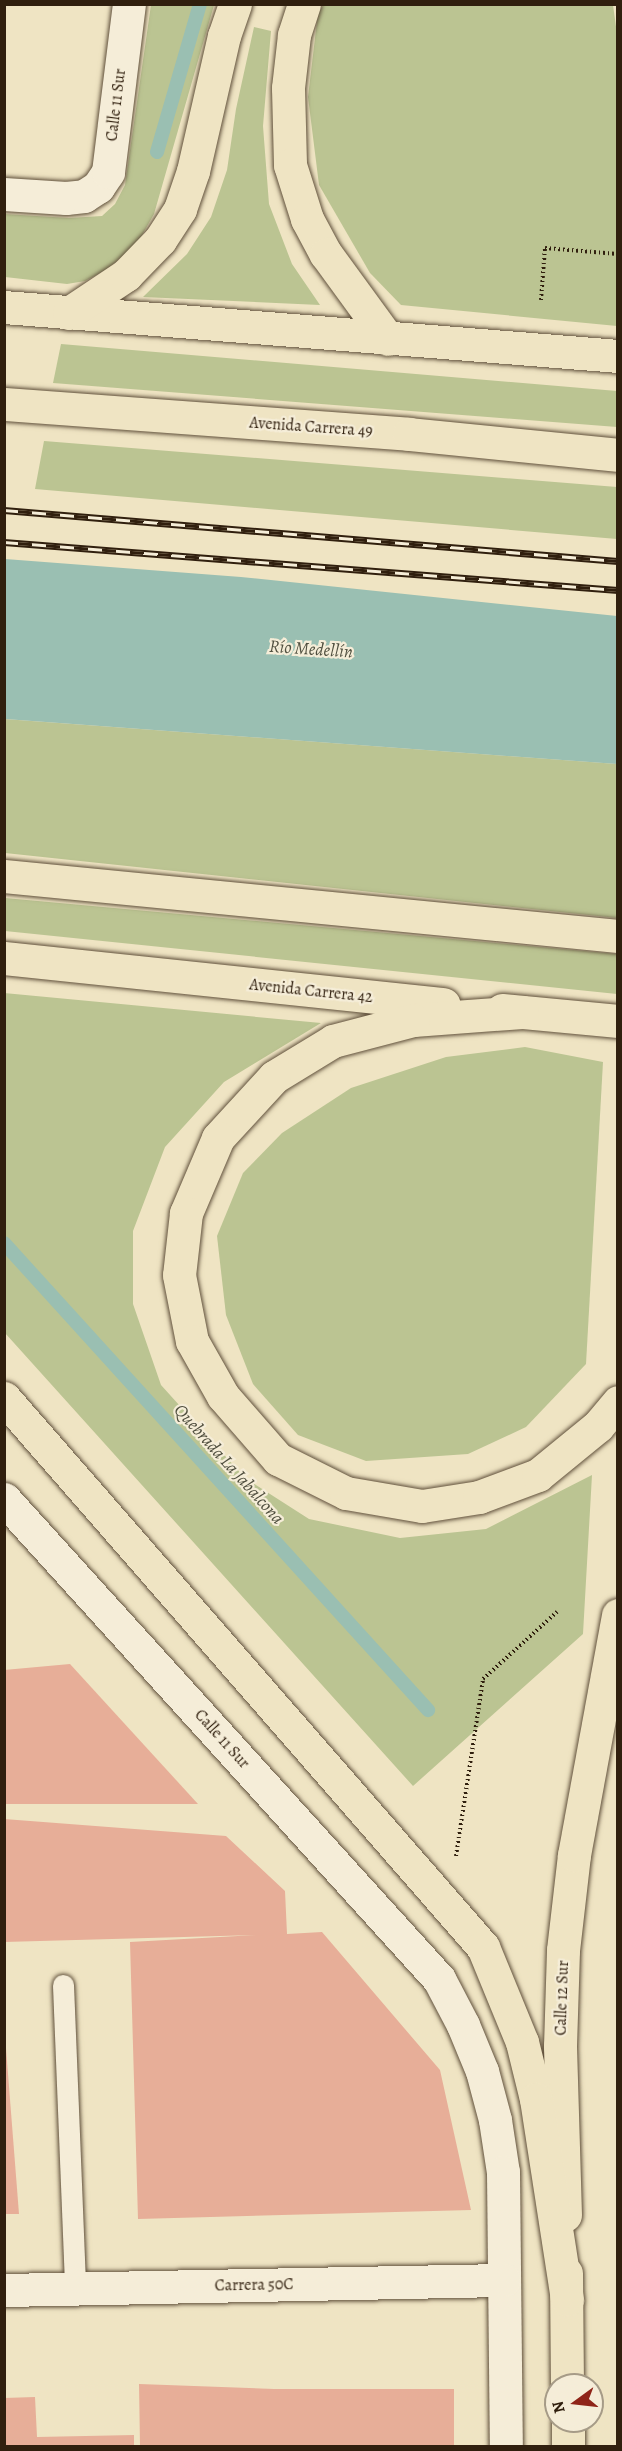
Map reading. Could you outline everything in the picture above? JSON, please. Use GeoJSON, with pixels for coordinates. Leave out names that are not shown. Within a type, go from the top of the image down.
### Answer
{"type":"FeatureCollection","features":[{"type":"Feature","properties":{"kind":"main road"},"geometry":{"type":"LineString","coordinates":[[69,313],[126,274],[160,240],[180,209],[193,171],[224,36],[235,4]]}},
{"type":"Feature","properties":{"kind":"main road"},"geometry":{"type":"LineString","coordinates":[[304,4],[294,35],[288,88],[290,165],[307,219],[326,254],[388,339]]}},
{"type":"Feature","properties":{"kind":"main road"},"geometry":{"type":"LineString","coordinates":[[4,307],[618,356]]}},
{"type":"Feature","properties":{"kind":"main road","name":"Avenida Carrera 49"},"geometry":{"type":"LineString","coordinates":[[4,404],[409,434],[618,456]]}},
{"type":"Feature","properties":{"kind":"main road"},"geometry":{"type":"LineString","coordinates":[[4,876],[618,936]]}},
{"type":"Feature","properties":{"kind":"main road","name":"Avenida Carrera 42"},"geometry":{"type":"LineString","coordinates":[[4,958],[618,1021]]}},
{"type":"Feature","properties":{"kind":"main road"},"geometry":{"type":"LineString","coordinates":[[522,1012],[413,1020],[333,1041],[274,1077],[218,1138],[186,1213],[179,1275],[192,1341],[223,1396],[278,1459],[346,1493],[422,1506],[479,1497],[538,1475],[598,1426],[618,1402]]}},
{"type":"Feature","properties":{"kind":"main road"},"geometry":{"type":"LineString","coordinates":[[4,1398],[483,1947],[522,2042],[536,2099],[567,2300]]}},
{"type":"Feature","properties":{"kind":"main road","name":"Calle 12 Sur"},"geometry":{"type":"LineString","coordinates":[[567,2373],[561,2046],[563,1950],[574,1855],[618,1615]]}},
{"type":"Feature","properties":{"kind":"street","name":"Calle 11 Sur"},"geometry":{"type":"LineString","coordinates":[[4,194],[66,198],[84,196],[98,187],[108,172],[129,4]]}},
{"type":"Feature","properties":{"kind":"street","name":"Calle 11 Sur"},"geometry":{"type":"LineString","coordinates":[[4,1499],[439,1979],[463,2025],[482,2071],[495,2120],[503,2172],[504,2280]]}},
{"type":"Feature","properties":{"kind":"street","name":"Carrera 50C"},"geometry":{"type":"LineString","coordinates":[[4,2290],[504,2280]]}},
{"type":"Feature","properties":{"kind":"street"},"geometry":{"type":"LineString","coordinates":[[504,2280],[506,2446]]}},
{"type":"Feature","properties":{"kind":"lane"},"geometry":{"type":"LineString","coordinates":[[63,1985],[75,2288]]}},
{"type":"Feature","properties":{"kind":"path"},"geometry":{"type":"LineString","coordinates":[[541,300],[545,248],[618,254]]}},
{"type":"Feature","properties":{"kind":"path"},"geometry":{"type":"LineString","coordinates":[[455,1857],[483,1679],[557,1612]]}},
{"type":"Feature","properties":{"kind":"green space"},"geometry":{"type":"Polygon","coordinates":[[[324,4],[613,5],[618,41],[617,326],[401,305],[370,273],[319,185],[308,97],[318,13],[324,4]]]}},
{"type":"Feature","properties":{"kind":"green space"},"geometry":{"type":"Polygon","coordinates":[[[151,5],[214,5],[154,214],[137,244],[106,270],[85,281],[67,284],[5,277],[4,214],[69,218],[102,216],[115,204],[125,185],[151,5]]]}},
{"type":"Feature","properties":{"kind":"green space"},"geometry":{"type":"Polygon","coordinates":[[[254,27],[271,31],[263,126],[269,204],[292,264],[320,305],[143,297],[187,254],[211,217],[227,170],[236,109],[254,27]]]}},
{"type":"Feature","properties":{"kind":"green space"},"geometry":{"type":"Polygon","coordinates":[[[61,344],[617,391],[617,427],[53,383],[61,344]]]}},
{"type":"Feature","properties":{"kind":"green space"},"geometry":{"type":"Polygon","coordinates":[[[44,441],[617,487],[617,539],[35,489],[44,441]]]}},
{"type":"Feature","properties":{"kind":"green space"},"geometry":{"type":"Polygon","coordinates":[[[4,719],[617,764],[617,918],[5,853],[4,719]]]}},
{"type":"Feature","properties":{"kind":"green space"},"geometry":{"type":"Polygon","coordinates":[[[5,898],[617,954],[617,994],[5,931],[5,898]]]}},
{"type":"Feature","properties":{"kind":"green space"},"geometry":{"type":"Polygon","coordinates":[[[4,993],[321,1023],[224,1082],[165,1147],[133,1231],[133,1304],[161,1385],[245,1478],[309,1519],[400,1538],[486,1529],[592,1475],[583,1634],[413,1786],[5,1333],[4,993]]]}},
{"type":"Feature","properties":{"kind":"green space"},"geometry":{"type":"Polygon","coordinates":[[[525,1047],[603,1062],[586,1364],[526,1427],[468,1454],[366,1461],[298,1435],[253,1384],[226,1315],[217,1236],[243,1173],[282,1133],[351,1088],[446,1057],[525,1047]]]}},
{"type":"Feature","properties":{"kind":"water","name":"Río Medellín"},"geometry":{"type":"Polygon","coordinates":[[[5,559],[241,577],[617,616],[617,764],[5,719],[5,559]]]}},
{"type":"Feature","properties":{"kind":"building"},"geometry":{"type":"Polygon","coordinates":[[[70,1664],[198,1804],[4,1804],[4,1670],[70,1664]]]}},
{"type":"Feature","properties":{"kind":"building"},"geometry":{"type":"Polygon","coordinates":[[[4,1819],[226,1836],[285,1891],[287,1934],[322,1932],[440,2070],[471,2210],[138,2219],[130,1942],[256,1935],[4,1942],[4,1819]]]}},
{"type":"Feature","properties":{"kind":"building"},"geometry":{"type":"Polygon","coordinates":[[[4,2023],[19,2214],[4,2214],[4,2023]]]}},
{"type":"Feature","properties":{"kind":"building"},"geometry":{"type":"Polygon","coordinates":[[[139,2384],[274,2389],[454,2389],[454,2446],[140,2446],[139,2384]]]}},
{"type":"Feature","properties":{"kind":"building"},"geometry":{"type":"Polygon","coordinates":[[[35,2397],[37,2437],[134,2435],[134,2446],[4,2446],[4,2398],[35,2397]]]}},
{"type":"Feature","properties":{"kind":"waterway"},"geometry":{"type":"LineString","coordinates":[[157,152],[200,4]]}},
{"type":"Feature","properties":{"kind":"waterway","name":"Quebrada La Jabalcona"},"geometry":{"type":"LineString","coordinates":[[4,1243],[428,1710]]}},
{"type":"Feature","properties":{"kind":"railway"},"geometry":{"type":"LineString","coordinates":[[4,510],[618,561]]}},
{"type":"Feature","properties":{"kind":"railway"},"geometry":{"type":"LineString","coordinates":[[4,542],[618,590]]}}]}
